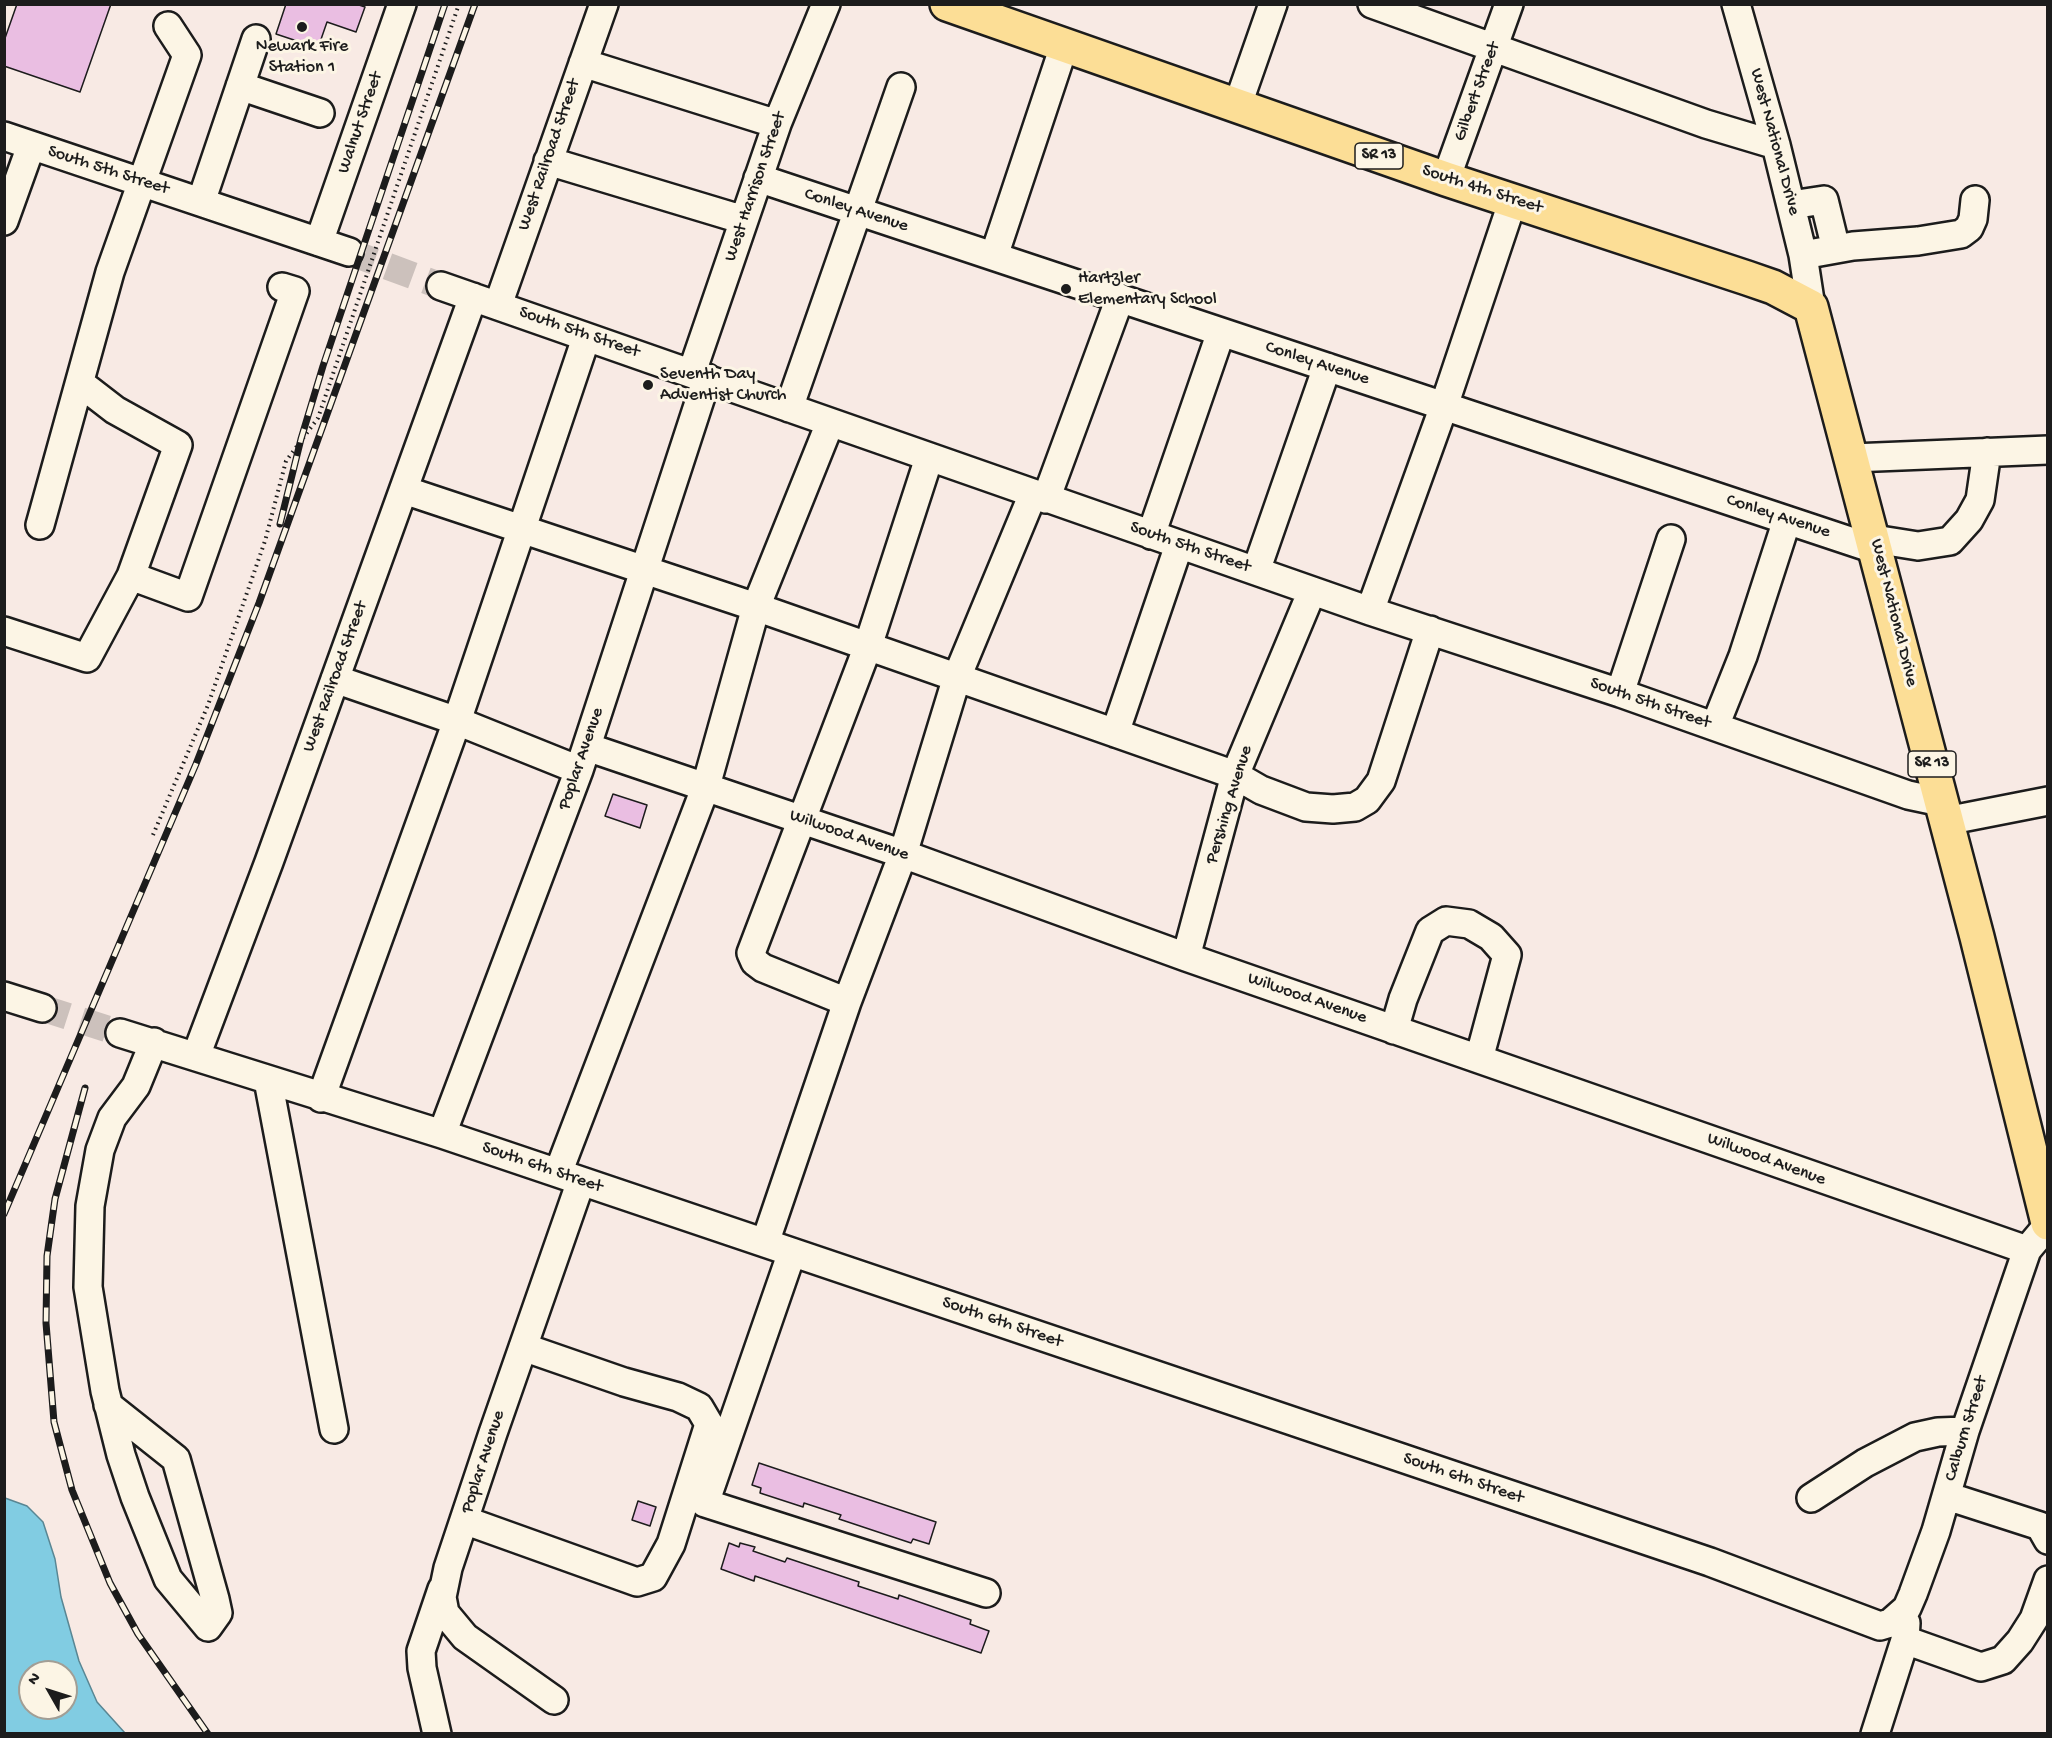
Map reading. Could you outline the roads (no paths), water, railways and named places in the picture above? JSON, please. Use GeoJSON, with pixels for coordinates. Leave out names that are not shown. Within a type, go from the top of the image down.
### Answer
{"type":"FeatureCollection","features":[{"type":"Feature","properties":{"kind":"main road","name":"South 4th Street"},"geometry":{"type":"LineString","coordinates":[[947,4],[1003,14],[1064,46],[1446,179],[1773,287],[1811,307]]}},
{"type":"Feature","properties":{"kind":"main road","name":"West National Drive"},"geometry":{"type":"LineString","coordinates":[[1811,307],[1875,545],[2048,1224]]}},
{"type":"Feature","properties":{"kind":"street","name":"Walnut Street"},"geometry":{"type":"LineString","coordinates":[[319,242],[402,4]]}},
{"type":"Feature","properties":{"kind":"street","name":"West Railroad Street"},"geometry":{"type":"LineString","coordinates":[[196,1056],[404,490],[548,161],[604,4]]}},
{"type":"Feature","properties":{"kind":"street","name":"West Harrison Street"},"geometry":{"type":"LineString","coordinates":[[700,375],[758,178],[777,124],[826,4]]}},
{"type":"Feature","properties":{"kind":"street"},"geometry":{"type":"LineString","coordinates":[[1237,107],[1273,4]]}},
{"type":"Feature","properties":{"kind":"street"},"geometry":{"type":"LineString","coordinates":[[1372,4],[1407,10],[1495,47],[1706,124],[1776,145]]}},
{"type":"Feature","properties":{"kind":"street","name":"Gilbert Street"},"geometry":{"type":"LineString","coordinates":[[1446,179],[1509,4]]}},
{"type":"Feature","properties":{"kind":"street","name":"West National Drive"},"geometry":{"type":"LineString","coordinates":[[1736,4],[1776,145],[1803,255],[1811,307]]}},
{"type":"Feature","properties":{"kind":"street"},"geometry":{"type":"LineString","coordinates":[[40,525],[110,272],[188,55],[168,26]]}},
{"type":"Feature","properties":{"kind":"street"},"geometry":{"type":"LineString","coordinates":[[201,202],[256,39]]}},
{"type":"Feature","properties":{"kind":"street"},"geometry":{"type":"LineString","coordinates":[[994,256],[1064,46]]}},
{"type":"Feature","properties":{"kind":"street"},"geometry":{"type":"LineString","coordinates":[[583,63],[777,124]]}},
{"type":"Feature","properties":{"kind":"street"},"geometry":{"type":"LineString","coordinates":[[240,86],[320,113]]}},
{"type":"Feature","properties":{"kind":"street"},"geometry":{"type":"LineString","coordinates":[[789,408],[901,87]]}},
{"type":"Feature","properties":{"kind":"street","name":"South 5th Street"},"geometry":{"type":"LineString","coordinates":[[4,136],[349,252]]}},
{"type":"Feature","properties":{"kind":"street"},"geometry":{"type":"LineString","coordinates":[[4,221],[32,146]]}},
{"type":"Feature","properties":{"kind":"street"},"geometry":{"type":"LineString","coordinates":[[548,161],[744,220]]}},
{"type":"Feature","properties":{"kind":"street","name":"Conley Avenue"},"geometry":{"type":"LineString","coordinates":[[758,178],[1786,520],[1875,545],[1937,545],[1950,541],[1969,520],[1980,500],[1987,452]]}},
{"type":"Feature","properties":{"kind":"street"},"geometry":{"type":"LineString","coordinates":[[1370,611],[1444,406],[1513,200]]}},
{"type":"Feature","properties":{"kind":"street"},"geometry":{"type":"LineString","coordinates":[[1793,216],[1824,200],[1836,249]]}},
{"type":"Feature","properties":{"kind":"street"},"geometry":{"type":"LineString","coordinates":[[1803,255],[1961,234],[1969,228],[1973,219],[1975,200]]}},
{"type":"Feature","properties":{"kind":"street","name":"South 5th Street"},"geometry":{"type":"LineString","coordinates":[[441,286],[1312,591],[1715,726],[1908,795],[1944,812]]}},
{"type":"Feature","properties":{"kind":"street"},"geometry":{"type":"LineString","coordinates":[[131,576],[188,597],[295,291],[282,287]]}},
{"type":"Feature","properties":{"kind":"street"},"geometry":{"type":"LineString","coordinates":[[765,1243],[847,1002],[903,854],[957,677],[1040,496],[1119,298]]}},
{"type":"Feature","properties":{"kind":"street"},"geometry":{"type":"LineString","coordinates":[[1150,535],[1221,332]]}},
{"type":"Feature","properties":{"kind":"street"},"geometry":{"type":"LineString","coordinates":[[321,1098],[457,721],[586,338]]}},
{"type":"Feature","properties":{"kind":"street"},"geometry":{"type":"LineString","coordinates":[[1256,571],[1327,367]]}},
{"type":"Feature","properties":{"kind":"street","name":"Poplar Avenue"},"geometry":{"type":"LineString","coordinates":[[442,1134],[583,758],[645,570],[700,375]]}},
{"type":"Feature","properties":{"kind":"street"},"geometry":{"type":"LineString","coordinates":[[4,631],[87,658],[131,576],[178,445],[116,410],[80,383]]}},
{"type":"Feature","properties":{"kind":"street","name":"Poplar Avenue"},"geometry":{"type":"LineString","coordinates":[[554,1700],[465,1637],[454,1626],[444,1607],[445,1582],[523,1347],[569,1177],[706,786],[756,607],[830,423]]}},
{"type":"Feature","properties":{"kind":"street"},"geometry":{"type":"LineString","coordinates":[[1852,458],[2048,450]]}},
{"type":"Feature","properties":{"kind":"street"},"geometry":{"type":"LineString","coordinates":[[847,1002],[763,968],[755,962],[751,953],[868,646],[929,458]]}},
{"type":"Feature","properties":{"kind":"street"},"geometry":{"type":"LineString","coordinates":[[404,490],[756,607],[957,677],[1235,775],[1262,790],[1306,807],[1355,807],[1367,800],[1381,781],[1430,630]]}},
{"type":"Feature","properties":{"kind":"street"},"geometry":{"type":"LineString","coordinates":[[1715,726],[1743,656],[1786,520]]}},
{"type":"Feature","properties":{"kind":"street"},"geometry":{"type":"LineString","coordinates":[[1620,693],[1671,539]]}},
{"type":"Feature","properties":{"kind":"street"},"geometry":{"type":"LineString","coordinates":[[1114,733],[1179,545]]}},
{"type":"Feature","properties":{"kind":"street","name":"Pershing Avenue"},"geometry":{"type":"LineString","coordinates":[[1186,957],[1235,775],[1312,591]]}},
{"type":"Feature","properties":{"kind":"street","name":"Wilwood Avenue"},"geometry":{"type":"LineString","coordinates":[[335,679],[457,721],[583,758],[706,786],[903,854],[1186,957],[2027,1250]]}},
{"type":"Feature","properties":{"kind":"street"},"geometry":{"type":"LineString","coordinates":[[1944,812],[2048,801]]}},
{"type":"Feature","properties":{"kind":"street"},"geometry":{"type":"LineString","coordinates":[[1394,1030],[1403,999],[1430,931],[1446,921],[1469,924],[1491,938],[1507,956],[1479,1059]]}},
{"type":"Feature","properties":{"kind":"street"},"geometry":{"type":"LineString","coordinates":[[4,996],[42,1008]]}},
{"type":"Feature","properties":{"kind":"street","name":"South 6th Street"},"geometry":{"type":"LineString","coordinates":[[120,1033],[154,1042],[321,1098],[442,1134],[1699,1558],[1880,1626],[1890,1623],[1907,1608]]}},
{"type":"Feature","properties":{"kind":"street"},"geometry":{"type":"LineString","coordinates":[[108,1405],[176,1459],[218,1613],[208,1627],[168,1579],[135,1497],[108,1405],[88,1287],[90,1206],[100,1150],[112,1118],[136,1086],[154,1042]]}},
{"type":"Feature","properties":{"kind":"street"},"geometry":{"type":"LineString","coordinates":[[268,1080],[333,1430]]}},
{"type":"Feature","properties":{"kind":"street","name":"Calburn Street"},"geometry":{"type":"LineString","coordinates":[[1875,1734],[1882,1718],[1905,1640],[1907,1608],[1936,1531],[1965,1431],[2027,1250],[2048,1224]]}},
{"type":"Feature","properties":{"kind":"street"},"geometry":{"type":"LineString","coordinates":[[792,1252],[705,1503],[986,1593]]}},
{"type":"Feature","properties":{"kind":"street"},"geometry":{"type":"LineString","coordinates":[[464,1520],[637,1582],[653,1577],[671,1544],[709,1424],[699,1407],[678,1396],[624,1382],[523,1347]]}},
{"type":"Feature","properties":{"kind":"street"},"geometry":{"type":"LineString","coordinates":[[1811,1498],[1865,1463],[1915,1437],[1938,1432],[1965,1431]]}},
{"type":"Feature","properties":{"kind":"street"},"geometry":{"type":"LineString","coordinates":[[1947,1496],[2040,1526],[2048,1540]]}},
{"type":"Feature","properties":{"kind":"street"},"geometry":{"type":"LineString","coordinates":[[1905,1640],[1981,1667],[2003,1660],[2020,1641],[2034,1619],[2048,1580]]}},
{"type":"Feature","properties":{"kind":"street"},"geometry":{"type":"LineString","coordinates":[[436,1734],[422,1668],[421,1651],[445,1582]]}},
{"type":"Feature","properties":{"kind":"water"},"geometry":{"type":"Polygon","coordinates":[[[5,1498],[27,1506],[43,1522],[55,1559],[61,1597],[79,1661],[97,1702],[125,1733],[5,1733],[5,1498]]]}},
{"type":"Feature","properties":{"kind":"tunnel"},"geometry":{"type":"LineString","coordinates":[[349,252],[441,286]]}},
{"type":"Feature","properties":{"kind":"tunnel"},"geometry":{"type":"LineString","coordinates":[[42,1008],[120,1033]]}},
{"type":"Feature","properties":{"kind":"railway"},"geometry":{"type":"LineString","coordinates":[[280,524],[301,439],[323,366],[445,4]]}},
{"type":"Feature","properties":{"kind":"railway"},"geometry":{"type":"LineString","coordinates":[[4,1214],[196,764],[259,603],[475,4]]}},
{"type":"Feature","properties":{"kind":"railway"},"geometry":{"type":"LineString","coordinates":[[85,1088],[55,1199],[47,1256],[46,1323],[54,1422],[72,1490],[110,1583],[138,1634],[208,1734]]}},
{"type":"Feature","properties":{"kind":"place","name":"Newark Fire Station 1"},"geometry":{"type":"Point","coordinates":[302,27]}},
{"type":"Feature","properties":{"kind":"place","name":"Hartzler Elementary School"},"geometry":{"type":"Point","coordinates":[1066,289]}},
{"type":"Feature","properties":{"kind":"place","name":"Seventh Day Adventist Church"},"geometry":{"type":"Point","coordinates":[648,385]}}]}
